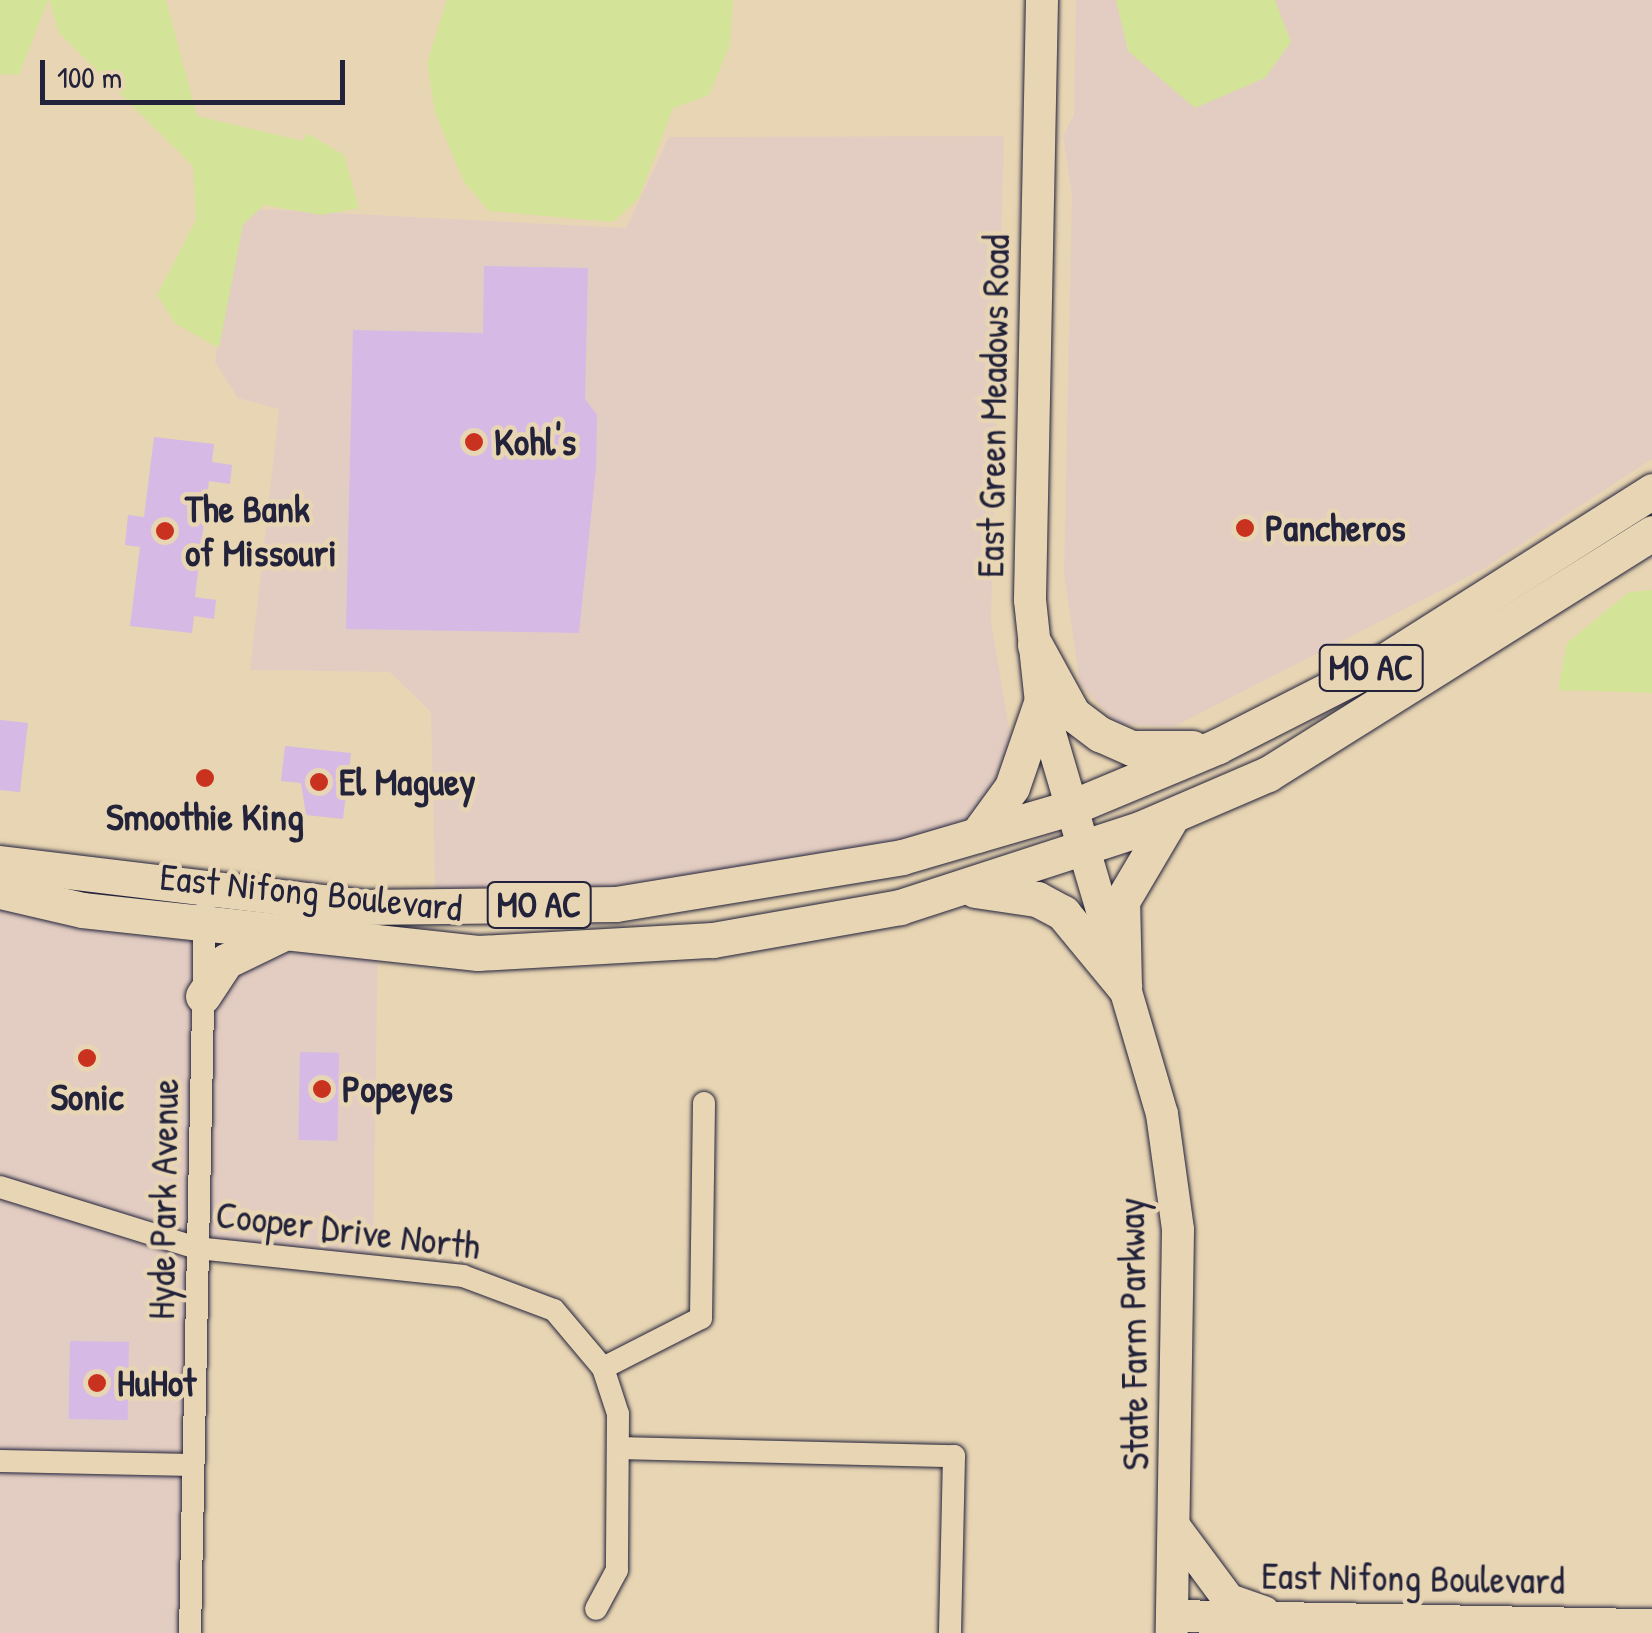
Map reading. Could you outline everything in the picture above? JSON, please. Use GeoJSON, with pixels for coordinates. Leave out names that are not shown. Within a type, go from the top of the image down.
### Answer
{"type":"FeatureCollection","features":[{"type":"Feature","properties":{"kind":"main road","name":"MO AC"},"geometry":{"type":"LineString","coordinates":[[1070,808],[1218,746],[1383,662],[1652,491]]}},
{"type":"Feature","properties":{"kind":"main road","name":"MO AC"},"geometry":{"type":"LineString","coordinates":[[1082,848],[1171,818],[1268,774],[1652,533]]}},
{"type":"Feature","properties":{"kind":"main road"},"geometry":{"type":"LineString","coordinates":[[1034,645],[1073,714],[1100,734],[1163,751],[1218,746]]}},
{"type":"Feature","properties":{"kind":"main road"},"geometry":{"type":"LineString","coordinates":[[977,835],[1012,787],[1041,703]]}},
{"type":"Feature","properties":{"kind":"main road","name":"East Nifong Boulevard"},"geometry":{"type":"LineString","coordinates":[[0,891],[205,904],[616,904],[736,889],[977,835],[1070,808]]}},
{"type":"Feature","properties":{"kind":"main road"},"geometry":{"type":"LineString","coordinates":[[1124,987],[1122,902],[1171,818]]}},
{"type":"Feature","properties":{"kind":"main road","name":"East Nifong Boulevard"},"geometry":{"type":"LineString","coordinates":[[0,864],[205,904],[290,931],[478,954],[592,952],[816,924],[960,889],[1082,848]]}},
{"type":"Feature","properties":{"kind":"main road"},"geometry":{"type":"LineString","coordinates":[[960,889],[1037,899],[1063,913],[1124,987]]}},
{"type":"Feature","properties":{"kind":"main road"},"geometry":{"type":"LineString","coordinates":[[203,996],[238,952],[290,931]]}},
{"type":"Feature","properties":{"kind":"street","name":"East Green Meadows Road"},"geometry":{"type":"LineString","coordinates":[[1042,0],[1034,645],[1041,703],[1070,808]]}},
{"type":"Feature","properties":{"kind":"street","name":"State Farm Parkway"},"geometry":{"type":"LineString","coordinates":[[1070,808],[1162,1114],[1178,1230],[1173,1624]]}},
{"type":"Feature","properties":{"kind":"street","name":"Hyde Park Avenue"},"geometry":{"type":"LineString","coordinates":[[190,1633],[205,904]]}},
{"type":"Feature","properties":{"kind":"street"},"geometry":{"type":"LineString","coordinates":[[596,1609],[616,1570],[620,1448],[604,1368],[701,1318],[704,1103]]}},
{"type":"Feature","properties":{"kind":"street","name":"Cooper Drive North"},"geometry":{"type":"LineString","coordinates":[[0,1187],[198,1248],[491,1282],[554,1310],[604,1368]]}},
{"type":"Feature","properties":{"kind":"street"},"geometry":{"type":"LineString","coordinates":[[620,1448],[954,1456],[950,1633]]}},
{"type":"Feature","properties":{"kind":"street"},"geometry":{"type":"LineString","coordinates":[[0,1462],[193,1465]]}},
{"type":"Feature","properties":{"kind":"street"},"geometry":{"type":"LineString","coordinates":[[1174,1526],[1229,1600],[1282,1618]]}},
{"type":"Feature","properties":{"kind":"street"},"geometry":{"type":"LineString","coordinates":[[1246,1633],[1282,1618]]}},
{"type":"Feature","properties":{"kind":"street","name":"East Nifong Boulevard"},"geometry":{"type":"LineString","coordinates":[[1173,1624],[1282,1618],[1652,1625]]}},
{"type":"Feature","properties":{"kind":"shaded area"},"geometry":{"type":"Polygon","coordinates":[[[1076,0],[1652,0],[1652,459],[1483,569],[1173,727],[1117,724],[1080,684],[1064,573],[1072,194],[1063,136],[1074,115],[1076,0]]]}},
{"type":"Feature","properties":{"kind":"shaded area"},"geometry":{"type":"Polygon","coordinates":[[[1004,136],[991,621],[1027,835],[867,880],[649,917],[436,925],[431,712],[390,672],[250,670],[279,409],[238,398],[215,362],[239,208],[626,228],[669,137],[1004,136]]]}},
{"type":"Feature","properties":{"kind":"shaded area"},"geometry":{"type":"Polygon","coordinates":[[[0,878],[378,927],[373,1274],[211,1260],[201,1633],[0,1633],[0,878]]]}},
{"type":"Feature","properties":{"kind":"green space"},"geometry":{"type":"Polygon","coordinates":[[[0,0],[48,0],[19,75],[0,74],[0,0]]]}},
{"type":"Feature","properties":{"kind":"green space"},"geometry":{"type":"Polygon","coordinates":[[[49,0],[166,0],[197,116],[303,141],[307,133],[344,155],[359,208],[321,215],[264,205],[243,225],[219,348],[176,324],[157,295],[196,220],[193,166],[59,33],[49,0]]]}},
{"type":"Feature","properties":{"kind":"green space"},"geometry":{"type":"Polygon","coordinates":[[[447,0],[733,0],[730,44],[709,95],[673,108],[639,198],[613,222],[489,211],[464,182],[435,113],[427,63],[447,0]]]}},
{"type":"Feature","properties":{"kind":"green space"},"geometry":{"type":"Polygon","coordinates":[[[1116,0],[1275,0],[1291,42],[1265,78],[1195,108],[1128,51],[1116,0]]]}},
{"type":"Feature","properties":{"kind":"green space"},"geometry":{"type":"Polygon","coordinates":[[[1652,590],[1652,693],[1558,690],[1567,643],[1629,592],[1652,590]]]}},
{"type":"Feature","properties":{"kind":"building","name":"Kohl's"},"geometry":{"type":"Polygon","coordinates":[[[484,266],[588,268],[585,399],[597,415],[596,468],[579,633],[346,629],[353,330],[483,333],[484,266]]]}},
{"type":"Feature","properties":{"kind":"building","name":"The Bank of Missouri"},"geometry":{"type":"Polygon","coordinates":[[[154,437],[214,444],[212,462],[232,465],[230,484],[209,481],[195,597],[216,600],[214,619],[194,616],[192,633],[130,626],[140,547],[125,545],[128,515],[144,517],[154,437]]]}},
{"type":"Feature","properties":{"kind":"building"},"geometry":{"type":"Polygon","coordinates":[[[0,720],[28,723],[20,792],[0,790],[0,720]]]}},
{"type":"Feature","properties":{"kind":"building","name":"El Maguey"},"geometry":{"type":"Polygon","coordinates":[[[285,746],[351,753],[343,819],[306,815],[301,783],[281,781],[285,746]]]}},
{"type":"Feature","properties":{"kind":"building","name":"Popeyes"},"geometry":{"type":"Polygon","coordinates":[[[300,1052],[339,1053],[337,1141],[298,1140],[300,1052]]]}},
{"type":"Feature","properties":{"kind":"building","name":"HuHot"},"geometry":{"type":"Polygon","coordinates":[[[70,1341],[129,1342],[128,1420],[69,1419],[70,1341]]]}},
{"type":"Feature","properties":{"kind":"place","name":"Kohl's"},"geometry":{"type":"Point","coordinates":[474,442]}},
{"type":"Feature","properties":{"kind":"place","name":"Pancheros"},"geometry":{"type":"Point","coordinates":[1245,528]}},
{"type":"Feature","properties":{"kind":"place","name":"The Bank of Missouri"},"geometry":{"type":"Point","coordinates":[165,531]}},
{"type":"Feature","properties":{"kind":"place","name":"Smoothie King"},"geometry":{"type":"Point","coordinates":[205,778]}},
{"type":"Feature","properties":{"kind":"place","name":"El Maguey"},"geometry":{"type":"Point","coordinates":[319,782]}},
{"type":"Feature","properties":{"kind":"place","name":"Sonic"},"geometry":{"type":"Point","coordinates":[87,1058]}},
{"type":"Feature","properties":{"kind":"place","name":"Popeyes"},"geometry":{"type":"Point","coordinates":[322,1089]}},
{"type":"Feature","properties":{"kind":"place","name":"HuHot"},"geometry":{"type":"Point","coordinates":[97,1383]}}]}
